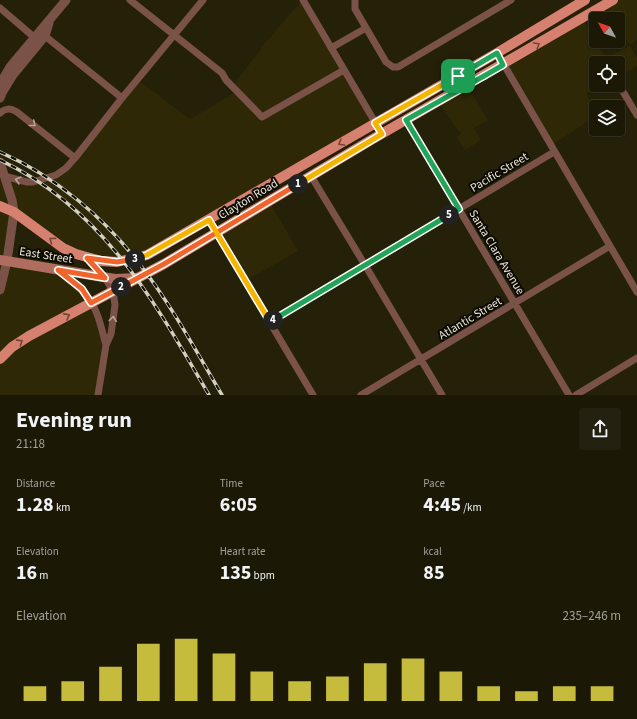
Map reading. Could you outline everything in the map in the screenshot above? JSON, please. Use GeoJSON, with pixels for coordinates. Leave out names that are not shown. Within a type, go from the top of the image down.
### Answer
{"type":"FeatureCollection","features":[{"type":"Feature","properties":{"kind":"main road","name":"Clayton Road"},"geometry":{"type":"LineString","coordinates":[[0,206],[14,212],[63,248],[87,258],[117,262],[147,255],[497,53],[585,0]]}},
{"type":"Feature","properties":{"kind":"main road","name":"Clayton Road"},"geometry":{"type":"LineString","coordinates":[[0,358],[12,347],[30,336],[164,264],[382,134],[613,0]]}},
{"type":"Feature","properties":{"kind":"main road","name":"East Street"},"geometry":{"type":"LineString","coordinates":[[3,261],[105,278],[136,278]]}},
{"type":"Feature","properties":{"kind":"street"},"geometry":{"type":"LineString","coordinates":[[0,76],[10,67],[66,0]]}},
{"type":"Feature","properties":{"kind":"street"},"geometry":{"type":"LineString","coordinates":[[130,0],[222,73],[226,80],[262,117],[344,70]]}},
{"type":"Feature","properties":{"kind":"street"},"geometry":{"type":"LineString","coordinates":[[4,176],[26,182],[33,182],[56,174],[66,168],[202,0]]}},
{"type":"Feature","properties":{"kind":"street"},"geometry":{"type":"LineString","coordinates":[[303,0],[382,134]]}},
{"type":"Feature","properties":{"kind":"street"},"geometry":{"type":"LineString","coordinates":[[355,0],[355,9],[386,62],[393,67],[398,67],[511,0]]}},
{"type":"Feature","properties":{"kind":"street"},"geometry":{"type":"LineString","coordinates":[[0,8],[35,38]]}},
{"type":"Feature","properties":{"kind":"street"},"geometry":{"type":"LineString","coordinates":[[0,98],[13,75],[46,36],[51,18]]}},
{"type":"Feature","properties":{"kind":"street"},"geometry":{"type":"LineString","coordinates":[[331,48],[366,28]]}},
{"type":"Feature","properties":{"kind":"street"},"geometry":{"type":"LineString","coordinates":[[46,36],[122,98]]}},
{"type":"Feature","properties":{"kind":"street"},"geometry":{"type":"LineString","coordinates":[[497,53],[637,292]]}},
{"type":"Feature","properties":{"kind":"street"},"geometry":{"type":"LineString","coordinates":[[0,84],[10,67]]}},
{"type":"Feature","properties":{"kind":"street"},"geometry":{"type":"LineString","coordinates":[[623,92],[637,115]]}},
{"type":"Feature","properties":{"kind":"street"},"geometry":{"type":"LineString","coordinates":[[0,113],[6,109],[12,109],[17,112],[75,158]]}},
{"type":"Feature","properties":{"kind":"street","name":"Santa Clara Avenue"},"geometry":{"type":"LineString","coordinates":[[406,120],[569,395]]}},
{"type":"Feature","properties":{"kind":"street","name":"Pacific Street"},"geometry":{"type":"LineString","coordinates":[[270,322],[554,152]]}},
{"type":"Feature","properties":{"kind":"street"},"geometry":{"type":"LineString","coordinates":[[0,162],[12,200],[14,212],[3,261],[0,290]]}},
{"type":"Feature","properties":{"kind":"street"},"geometry":{"type":"LineString","coordinates":[[311,176],[442,395]]}},
{"type":"Feature","properties":{"kind":"street"},"geometry":{"type":"LineString","coordinates":[[209,220],[313,395]]}},
{"type":"Feature","properties":{"kind":"street","name":"Atlantic Street"},"geometry":{"type":"LineString","coordinates":[[361,395],[610,246]]}},
{"type":"Feature","properties":{"kind":"street"},"geometry":{"type":"LineString","coordinates":[[87,258],[105,278],[113,291],[115,305],[111,334],[106,345],[98,395]]}},
{"type":"Feature","properties":{"kind":"street"},"geometry":{"type":"LineString","coordinates":[[58,270],[82,289],[97,312],[106,345]]}},
{"type":"Feature","properties":{"kind":"street"},"geometry":{"type":"LineString","coordinates":[[576,395],[637,358]]}},
{"type":"Feature","properties":{"kind":"shaded area"},"geometry":{"type":"Polygon","coordinates":[[[302,0],[375,123],[131,260],[87,258],[14,212],[7,261],[58,270],[91,303],[106,345],[98,395],[0,395],[0,157],[4,176],[27,182],[66,168],[138,80],[190,119],[238,91],[233,86],[265,43],[302,0]]]}},
{"type":"Feature","properties":{"kind":"shaded area"},"geometry":{"type":"Polygon","coordinates":[[[613,0],[637,0],[637,40],[630,45],[625,37],[625,12],[610,12],[605,5],[613,0]]]}},
{"type":"Feature","properties":{"kind":"shaded area"},"geometry":{"type":"Polygon","coordinates":[[[583,18],[589,29],[589,48],[600,48],[604,56],[589,56],[590,92],[586,94],[590,100],[589,121],[551,146],[503,65],[583,18]]]}},
{"type":"Feature","properties":{"kind":"shaded area"},"geometry":{"type":"Polygon","coordinates":[[[630,45],[637,58],[637,66],[625,73],[625,56],[611,56],[630,45]]]}},
{"type":"Feature","properties":{"kind":"shaded area"},"geometry":{"type":"Polygon","coordinates":[[[467,85],[488,120],[474,128],[481,140],[465,150],[457,137],[461,134],[438,102],[467,85]]]}},
{"type":"Feature","properties":{"kind":"shaded area"},"geometry":{"type":"Polygon","coordinates":[[[269,201],[298,251],[245,281],[217,233],[269,201]]]}},
{"type":"Feature","properties":{"kind":"railway"},"geometry":{"type":"LineString","coordinates":[[0,152],[40,173],[59,186],[78,200],[112,231],[141,266],[163,297],[222,395]]}},
{"type":"Feature","properties":{"kind":"railway"},"geometry":{"type":"LineString","coordinates":[[0,160],[37,180],[69,204],[97,231],[123,261],[146,292],[209,395]]}},
{"type":"Feature","properties":{"kind":"route"},"geometry":{"type":"LineString","coordinates":[[458,76],[375,123],[382,134],[217,233],[164,264],[91,303],[82,289],[58,270],[105,278],[87,258],[117,262],[131,260],[147,255],[209,220],[217,233],[270,322],[459,209],[406,120],[503,65],[497,53],[458,76]]}}]}
